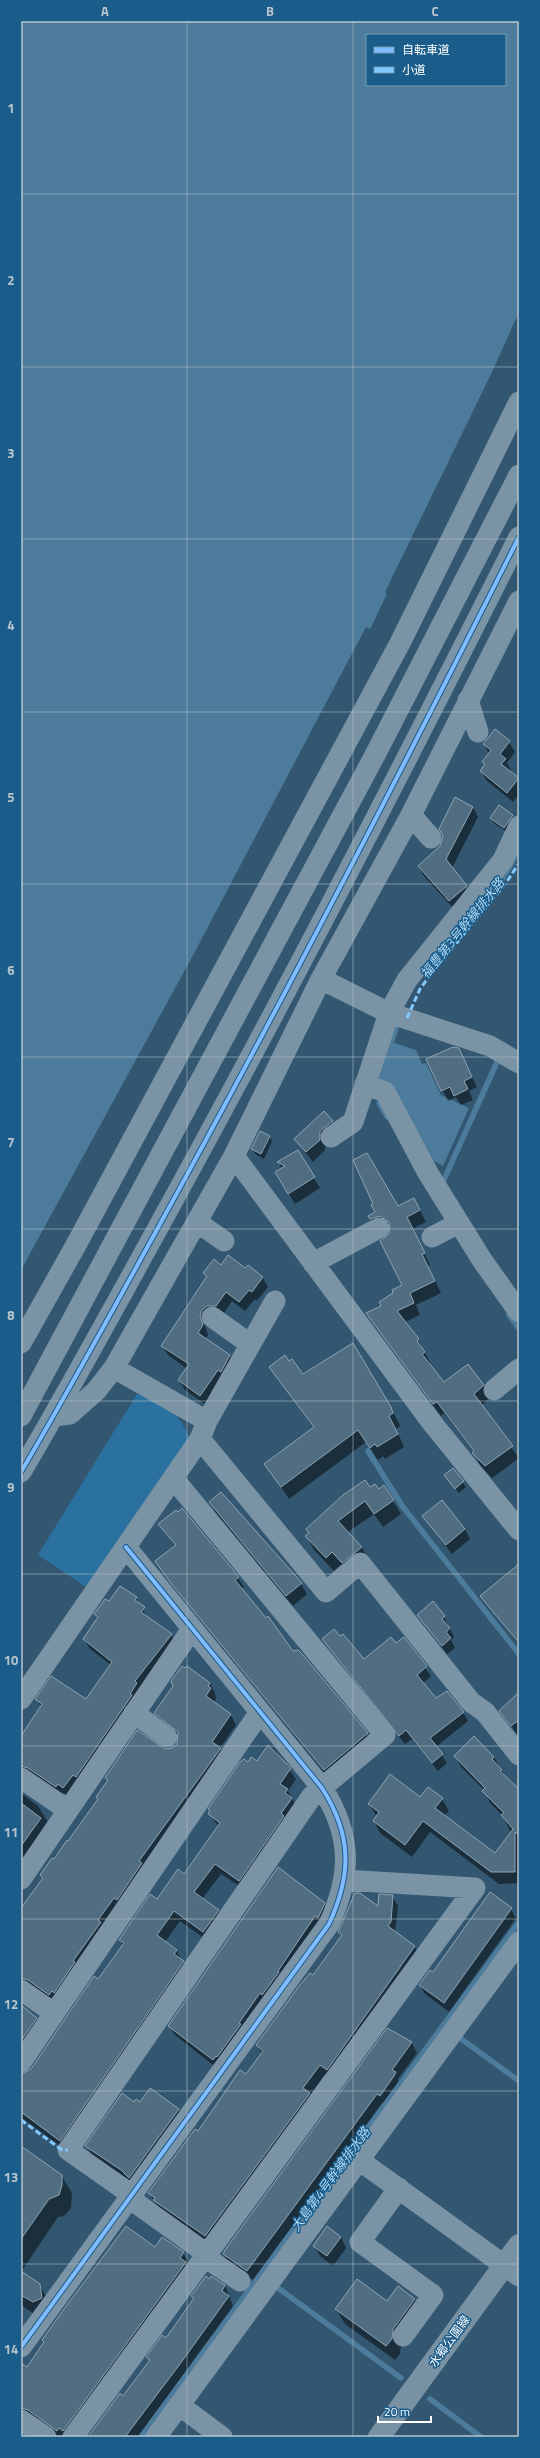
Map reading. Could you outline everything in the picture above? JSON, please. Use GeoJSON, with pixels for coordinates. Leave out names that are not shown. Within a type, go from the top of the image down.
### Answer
{"type":"FeatureCollection","features":[{"type":"Feature","properties":{"kind":"main road","name":"水郷公園線"},"geometry":{"type":"LineString","coordinates":[[379,2437],[512,2271],[519,2245]]}},
{"type":"Feature","properties":{"kind":"street"},"geometry":{"type":"LineString","coordinates":[[21,1343],[84,1231],[400,643],[519,402]]}},
{"type":"Feature","properties":{"kind":"street"},"geometry":{"type":"LineString","coordinates":[[21,1416],[375,755],[519,475]]}},
{"type":"Feature","properties":{"kind":"street"},"geometry":{"type":"LineString","coordinates":[[21,1472],[54,1416],[225,1106],[402,769],[519,537]]}},
{"type":"Feature","properties":{"kind":"street"},"geometry":{"type":"LineString","coordinates":[[54,1416],[70,1414],[96,1391],[114,1368],[234,1156],[321,979],[411,815],[468,700],[512,635],[519,601]]}},
{"type":"Feature","properties":{"kind":"street"},"geometry":{"type":"LineString","coordinates":[[468,700],[478,732]]}},
{"type":"Feature","properties":{"kind":"street"},"geometry":{"type":"LineString","coordinates":[[411,815],[431,838]]}},
{"type":"Feature","properties":{"kind":"street"},"geometry":{"type":"LineString","coordinates":[[331,1137],[353,1122],[389,1013],[406,980],[503,860],[519,826]]}},
{"type":"Feature","properties":{"kind":"street"},"geometry":{"type":"LineString","coordinates":[[321,979],[389,1013],[490,1046],[519,1063]]}},
{"type":"Feature","properties":{"kind":"street"},"geometry":{"type":"LineString","coordinates":[[366,1084],[385,1092],[428,1173],[459,1223],[516,1298]]}},
{"type":"Feature","properties":{"kind":"street"},"geometry":{"type":"LineString","coordinates":[[234,1156],[433,1424],[519,1530]]}},
{"type":"Feature","properties":{"kind":"street"},"geometry":{"type":"LineString","coordinates":[[197,1222],[224,1241]]}},
{"type":"Feature","properties":{"kind":"street"},"geometry":{"type":"LineString","coordinates":[[432,1237],[459,1223]]}},
{"type":"Feature","properties":{"kind":"street"},"geometry":{"type":"LineString","coordinates":[[313,1263],[379,1228]]}},
{"type":"Feature","properties":{"kind":"street"},"geometry":{"type":"LineString","coordinates":[[21,1699],[173,1478],[203,1430],[275,1302]]}},
{"type":"Feature","properties":{"kind":"street"},"geometry":{"type":"LineString","coordinates":[[212,1317],[250,1344]]}},
{"type":"Feature","properties":{"kind":"street"},"geometry":{"type":"LineString","coordinates":[[114,1368],[203,1430],[326,1592],[360,1563],[471,1702],[485,1712],[519,1755]]}},
{"type":"Feature","properties":{"kind":"street"},"geometry":{"type":"LineString","coordinates":[[494,1390],[519,1369]]}},
{"type":"Feature","properties":{"kind":"street"},"geometry":{"type":"LineString","coordinates":[[173,1478],[385,1735],[312,1796],[68,2150],[240,2281]]}},
{"type":"Feature","properties":{"kind":"street"},"geometry":{"type":"LineString","coordinates":[[21,2347],[329,1924],[339,1904],[344,1880],[346,1852],[342,1826],[333,1805],[322,1788],[126,1547]]}},
{"type":"Feature","properties":{"kind":"street"},"geometry":{"type":"LineString","coordinates":[[21,1879],[192,1629]]}},
{"type":"Feature","properties":{"kind":"street"},"geometry":{"type":"LineString","coordinates":[[21,2062],[260,1712]]}},
{"type":"Feature","properties":{"kind":"street"},"geometry":{"type":"LineString","coordinates":[[134,1713],[167,1737]]}},
{"type":"Feature","properties":{"kind":"street"},"geometry":{"type":"LineString","coordinates":[[21,1778],[68,1810]]}},
{"type":"Feature","properties":{"kind":"street"},"geometry":{"type":"LineString","coordinates":[[73,2437],[475,1888],[344,1880]]}},
{"type":"Feature","properties":{"kind":"street"},"geometry":{"type":"LineString","coordinates":[[156,2437],[519,1942]]}},
{"type":"Feature","properties":{"kind":"street"},"geometry":{"type":"LineString","coordinates":[[21,1990],[54,2013]]}},
{"type":"Feature","properties":{"kind":"street"},"geometry":{"type":"LineString","coordinates":[[359,2160],[512,2271]]}},
{"type":"Feature","properties":{"kind":"street"},"geometry":{"type":"LineString","coordinates":[[398,2188],[360,2242],[433,2295],[403,2336]]}},
{"type":"Feature","properties":{"kind":"street"},"geometry":{"type":"LineString","coordinates":[[179,2405],[222,2437]]}},
{"type":"Feature","properties":{"kind":"street"},"geometry":{"type":"LineString","coordinates":[[21,2420],[46,2437]]}},
{"type":"Feature","properties":{"kind":"shaded area"},"geometry":{"type":"Polygon","coordinates":[[[21,21],[519,21],[519,312],[492,372],[385,592],[387,594],[370,629],[366,627],[191,959],[21,1270],[21,21]]]}},
{"type":"Feature","properties":{"kind":"shaded area"},"geometry":{"type":"Polygon","coordinates":[[[388,1041],[416,1050],[422,1064],[426,1063],[441,1095],[469,1108],[443,1166],[434,1161],[393,1088],[375,1082],[388,1041]]]}},
{"type":"Feature","properties":{"kind":"shaded area"},"geometry":{"type":"Polygon","coordinates":[[[137,1394],[164,1404],[175,1414],[190,1438],[86,1587],[38,1555],[137,1394]]]}},
{"type":"Feature","properties":{"kind":"building"},"geometry":{"type":"Polygon","coordinates":[[[495,729],[510,741],[500,754],[506,759],[501,764],[519,778],[507,793],[480,771],[485,764],[482,762],[491,750],[483,744],[495,729]]]}},
{"type":"Feature","properties":{"kind":"building"},"geometry":{"type":"Polygon","coordinates":[[[455,797],[473,807],[446,859],[467,886],[449,901],[418,866],[440,846],[443,836],[439,829],[455,797]]]}},
{"type":"Feature","properties":{"kind":"building"},"geometry":{"type":"Polygon","coordinates":[[[499,805],[513,815],[504,828],[490,818],[499,805]]]}},
{"type":"Feature","properties":{"kind":"building"},"geometry":{"type":"Polygon","coordinates":[[[453,1047],[459,1048],[472,1077],[464,1081],[468,1089],[454,1096],[450,1087],[441,1091],[426,1059],[453,1047]]]}},
{"type":"Feature","properties":{"kind":"building"},"geometry":{"type":"Polygon","coordinates":[[[324,1111],[333,1121],[320,1131],[320,1140],[306,1152],[294,1139],[324,1111]]]}},
{"type":"Feature","properties":{"kind":"building"},"geometry":{"type":"Polygon","coordinates":[[[260,1131],[270,1136],[261,1154],[251,1149],[260,1131]]]}},
{"type":"Feature","properties":{"kind":"building"},"geometry":{"type":"Polygon","coordinates":[[[298,1150],[315,1177],[288,1194],[275,1172],[285,1166],[277,1162],[298,1150]]]}},
{"type":"Feature","properties":{"kind":"building"},"geometry":{"type":"Polygon","coordinates":[[[367,1153],[398,1206],[414,1198],[420,1210],[407,1217],[425,1253],[422,1254],[435,1281],[410,1293],[414,1303],[397,1311],[419,1339],[417,1341],[425,1352],[422,1354],[444,1382],[468,1364],[484,1385],[474,1394],[513,1446],[485,1466],[472,1453],[474,1451],[437,1402],[433,1404],[366,1313],[381,1306],[379,1302],[393,1293],[392,1290],[402,1285],[380,1241],[389,1234],[390,1223],[380,1216],[370,1219],[368,1216],[375,1212],[371,1205],[373,1204],[353,1160],[367,1153]]]}},
{"type":"Feature","properties":{"kind":"building"},"geometry":{"type":"Polygon","coordinates":[[[228,1255],[245,1268],[248,1265],[263,1277],[252,1292],[249,1290],[239,1302],[226,1292],[216,1306],[207,1306],[202,1310],[200,1316],[203,1325],[198,1333],[230,1355],[221,1372],[218,1370],[200,1396],[178,1380],[189,1364],[161,1346],[207,1276],[203,1273],[214,1259],[221,1265],[228,1255]]]}},
{"type":"Feature","properties":{"kind":"building"},"geometry":{"type":"Polygon","coordinates":[[[353,1343],[391,1407],[393,1413],[389,1416],[398,1434],[377,1447],[375,1444],[370,1448],[358,1430],[281,1487],[264,1464],[314,1427],[269,1367],[285,1355],[289,1361],[292,1359],[303,1374],[353,1343]]]}},
{"type":"Feature","properties":{"kind":"building"},"geometry":{"type":"Polygon","coordinates":[[[453,1468],[464,1481],[455,1489],[444,1475],[453,1468]]]}},
{"type":"Feature","properties":{"kind":"building"},"geometry":{"type":"Polygon","coordinates":[[[365,1480],[370,1487],[375,1484],[379,1489],[384,1485],[394,1500],[374,1514],[365,1501],[338,1521],[362,1547],[342,1563],[332,1552],[326,1558],[305,1536],[309,1533],[306,1529],[343,1495],[365,1480]]]}},
{"type":"Feature","properties":{"kind":"building"},"geometry":{"type":"Polygon","coordinates":[[[221,1492],[302,1583],[286,1596],[209,1502],[221,1492]]]}},
{"type":"Feature","properties":{"kind":"building"},"geometry":{"type":"Polygon","coordinates":[[[442,1500],[465,1529],[446,1545],[422,1516],[442,1500]]]}},
{"type":"Feature","properties":{"kind":"building"},"geometry":{"type":"Polygon","coordinates":[[[182,1508],[239,1577],[235,1580],[266,1618],[268,1616],[293,1651],[298,1650],[303,1655],[368,1733],[324,1770],[170,1582],[155,1561],[176,1545],[158,1524],[176,1510],[178,1512],[182,1508]]]}},
{"type":"Feature","properties":{"kind":"building"},"geometry":{"type":"Polygon","coordinates":[[[519,1564],[519,1643],[480,1596],[519,1564]]]}},
{"type":"Feature","properties":{"kind":"building"},"geometry":{"type":"Polygon","coordinates":[[[120,1586],[137,1597],[135,1600],[145,1607],[141,1612],[172,1634],[135,1681],[137,1683],[130,1694],[132,1695],[76,1777],[73,1775],[63,1788],[58,1784],[56,1787],[28,1768],[21,1766],[21,1736],[42,1704],[35,1699],[51,1676],[86,1699],[112,1662],[83,1639],[98,1617],[94,1614],[105,1599],[109,1601],[120,1586]]]}},
{"type":"Feature","properties":{"kind":"building"},"geometry":{"type":"Polygon","coordinates":[[[433,1601],[445,1616],[442,1619],[450,1628],[446,1632],[451,1638],[442,1646],[417,1615],[433,1601]]]}},
{"type":"Feature","properties":{"kind":"building"},"geometry":{"type":"Polygon","coordinates":[[[334,1629],[340,1636],[343,1634],[364,1659],[391,1637],[396,1643],[404,1637],[427,1666],[417,1675],[436,1698],[447,1691],[464,1712],[430,1738],[443,1754],[432,1763],[406,1730],[399,1736],[322,1639],[334,1629]]]}},
{"type":"Feature","properties":{"kind":"building"},"geometry":{"type":"Polygon","coordinates":[[[182,1666],[185,1668],[187,1666],[210,1683],[208,1686],[211,1688],[206,1696],[231,1714],[212,1742],[221,1748],[139,1861],[142,1863],[117,1900],[114,1898],[98,1920],[101,1922],[73,1961],[75,1962],[54,1993],[52,1991],[49,1995],[28,1980],[21,1978],[21,1908],[43,1878],[40,1875],[52,1858],[54,1859],[98,1799],[96,1797],[108,1780],[105,1778],[137,1730],[165,1749],[172,1748],[177,1744],[178,1732],[154,1713],[173,1686],[171,1681],[182,1666]]]}},
{"type":"Feature","properties":{"kind":"building"},"geometry":{"type":"Polygon","coordinates":[[[519,1692],[519,1720],[511,1726],[499,1711],[519,1692]]]}},
{"type":"Feature","properties":{"kind":"building"},"geometry":{"type":"Polygon","coordinates":[[[474,1736],[494,1757],[492,1759],[502,1770],[500,1771],[519,1789],[519,1836],[515,1832],[515,1872],[491,1872],[423,1821],[405,1845],[373,1821],[379,1812],[368,1804],[390,1774],[420,1797],[428,1787],[443,1798],[435,1808],[495,1853],[513,1829],[501,1815],[504,1813],[482,1791],[485,1788],[454,1756],[474,1736]]]}},
{"type":"Feature","properties":{"kind":"building"},"geometry":{"type":"Polygon","coordinates":[[[268,1745],[291,1768],[280,1784],[288,1789],[285,1793],[292,1798],[281,1813],[284,1816],[239,1881],[215,1864],[194,1892],[219,1910],[203,1932],[174,1911],[157,1935],[177,1950],[174,1954],[184,1961],[60,2141],[21,2112],[21,2074],[31,2069],[94,1976],[98,1979],[124,1943],[119,1940],[150,1894],[157,1899],[178,1869],[184,1874],[220,1823],[208,1814],[210,1811],[208,1809],[240,1762],[244,1759],[248,1762],[251,1757],[257,1761],[268,1745]]]}},
{"type":"Feature","properties":{"kind":"building"},"geometry":{"type":"Polygon","coordinates":[[[21,1803],[41,1818],[21,1846],[21,1803]]]}},
{"type":"Feature","properties":{"kind":"building"},"geometry":{"type":"Polygon","coordinates":[[[278,1867],[325,1903],[318,1918],[315,1916],[278,1971],[279,1972],[262,1995],[260,1993],[239,2023],[241,2024],[217,2057],[216,2056],[213,2060],[168,2026],[278,1867]]]}},
{"type":"Feature","properties":{"kind":"building"},"geometry":{"type":"Polygon","coordinates":[[[490,1892],[512,1908],[444,2003],[419,1985],[430,1970],[433,1972],[490,1892]]]}},
{"type":"Feature","properties":{"kind":"building"},"geometry":{"type":"Polygon","coordinates":[[[355,1893],[360,1893],[378,1906],[379,1894],[393,1895],[391,1922],[388,1926],[415,1946],[327,2070],[320,2065],[303,2088],[310,2093],[205,2236],[153,2200],[155,2198],[148,2193],[195,2129],[198,2131],[240,2070],[246,2074],[263,2051],[256,2045],[299,1986],[310,1973],[313,1975],[342,1935],[338,1932],[355,1893]]]}},
{"type":"Feature","properties":{"kind":"building"},"geometry":{"type":"Polygon","coordinates":[[[21,2005],[37,2018],[21,2041],[21,2005]]]}},
{"type":"Feature","properties":{"kind":"building"},"geometry":{"type":"Polygon","coordinates":[[[387,2028],[412,2042],[392,2070],[396,2072],[394,2076],[380,2096],[377,2094],[247,2271],[223,2254],[225,2250],[387,2028]]]}},
{"type":"Feature","properties":{"kind":"building"},"geometry":{"type":"Polygon","coordinates":[[[150,2088],[179,2109],[129,2178],[121,2170],[85,2146],[122,2093],[134,2102],[136,2099],[140,2102],[150,2088]]]}},
{"type":"Feature","properties":{"kind":"building"},"geometry":{"type":"Polygon","coordinates":[[[21,2146],[62,2175],[62,2185],[59,2195],[49,2199],[21,2239],[21,2146]]]}},
{"type":"Feature","properties":{"kind":"building"},"geometry":{"type":"Polygon","coordinates":[[[126,2226],[155,2247],[162,2237],[184,2252],[180,2258],[186,2262],[63,2431],[59,2428],[57,2431],[28,2410],[21,2408],[21,2363],[27,2367],[44,2342],[42,2340],[126,2226]]]}},
{"type":"Feature","properties":{"kind":"building"},"geometry":{"type":"Polygon","coordinates":[[[327,2226],[341,2237],[327,2256],[313,2246],[327,2226]]]}},
{"type":"Feature","properties":{"kind":"building"},"geometry":{"type":"Polygon","coordinates":[[[21,2271],[40,2284],[42,2298],[33,2302],[21,2295],[21,2271]]]}},
{"type":"Feature","properties":{"kind":"building"},"geometry":{"type":"Polygon","coordinates":[[[206,2276],[209,2279],[211,2276],[225,2285],[222,2291],[229,2296],[180,2364],[125,2437],[88,2437],[120,2393],[123,2396],[150,2360],[146,2357],[162,2335],[166,2338],[194,2298],[191,2296],[206,2276]]]}},
{"type":"Feature","properties":{"kind":"building"},"geometry":{"type":"Polygon","coordinates":[[[357,2279],[387,2301],[398,2286],[415,2299],[393,2329],[392,2339],[386,2346],[335,2309],[357,2279]]]}},
{"type":"Feature","properties":{"kind":"waterway","name":"福豊第3号幹線排水路"},"geometry":{"type":"LineString","coordinates":[[432,965],[501,881],[519,851]]}},
{"type":"Feature","properties":{"kind":"waterway"},"geometry":{"type":"LineString","coordinates":[[389,1049],[397,1025]]}},
{"type":"Feature","properties":{"kind":"waterway"},"geometry":{"type":"LineString","coordinates":[[442,1184],[498,1060]]}},
{"type":"Feature","properties":{"kind":"waterway"},"geometry":{"type":"LineString","coordinates":[[379,1103],[387,1117]]}},
{"type":"Feature","properties":{"kind":"waterway"},"geometry":{"type":"LineString","coordinates":[[509,1315],[519,1329]]}},
{"type":"Feature","properties":{"kind":"waterway"},"geometry":{"type":"LineString","coordinates":[[368,1451],[403,1507],[519,1654]]}},
{"type":"Feature","properties":{"kind":"waterway","name":"大島第4号幹線排水路"},"geometry":{"type":"LineString","coordinates":[[141,2437],[519,1922]]}},
{"type":"Feature","properties":{"kind":"waterway"},"geometry":{"type":"LineString","coordinates":[[460,2038],[519,2081]]}},
{"type":"Feature","properties":{"kind":"waterway"},"geometry":{"type":"LineString","coordinates":[[274,2285],[401,2378]]}},
{"type":"Feature","properties":{"kind":"waterway"},"geometry":{"type":"LineString","coordinates":[[430,2399],[481,2437]]}},
{"type":"Feature","properties":{"kind":"marked path"},"geometry":{"type":"LineString","coordinates":[[407,1018],[420,989],[506,883],[519,863]]}},
{"type":"Feature","properties":{"kind":"marked path"},"geometry":{"type":"LineString","coordinates":[[21,2120],[62,2150],[68,2150]]}},
{"type":"Feature","properties":{"kind":"cycle path"},"geometry":{"type":"LineString","coordinates":[[21,1472],[105,1325],[248,1062],[430,713],[519,537]]}},
{"type":"Feature","properties":{"kind":"cycle path"},"geometry":{"type":"LineString","coordinates":[[21,2347],[329,1924],[337,1906],[345,1871],[345,1855],[339,1822],[332,1805],[322,1788],[126,1547]]}}]}
